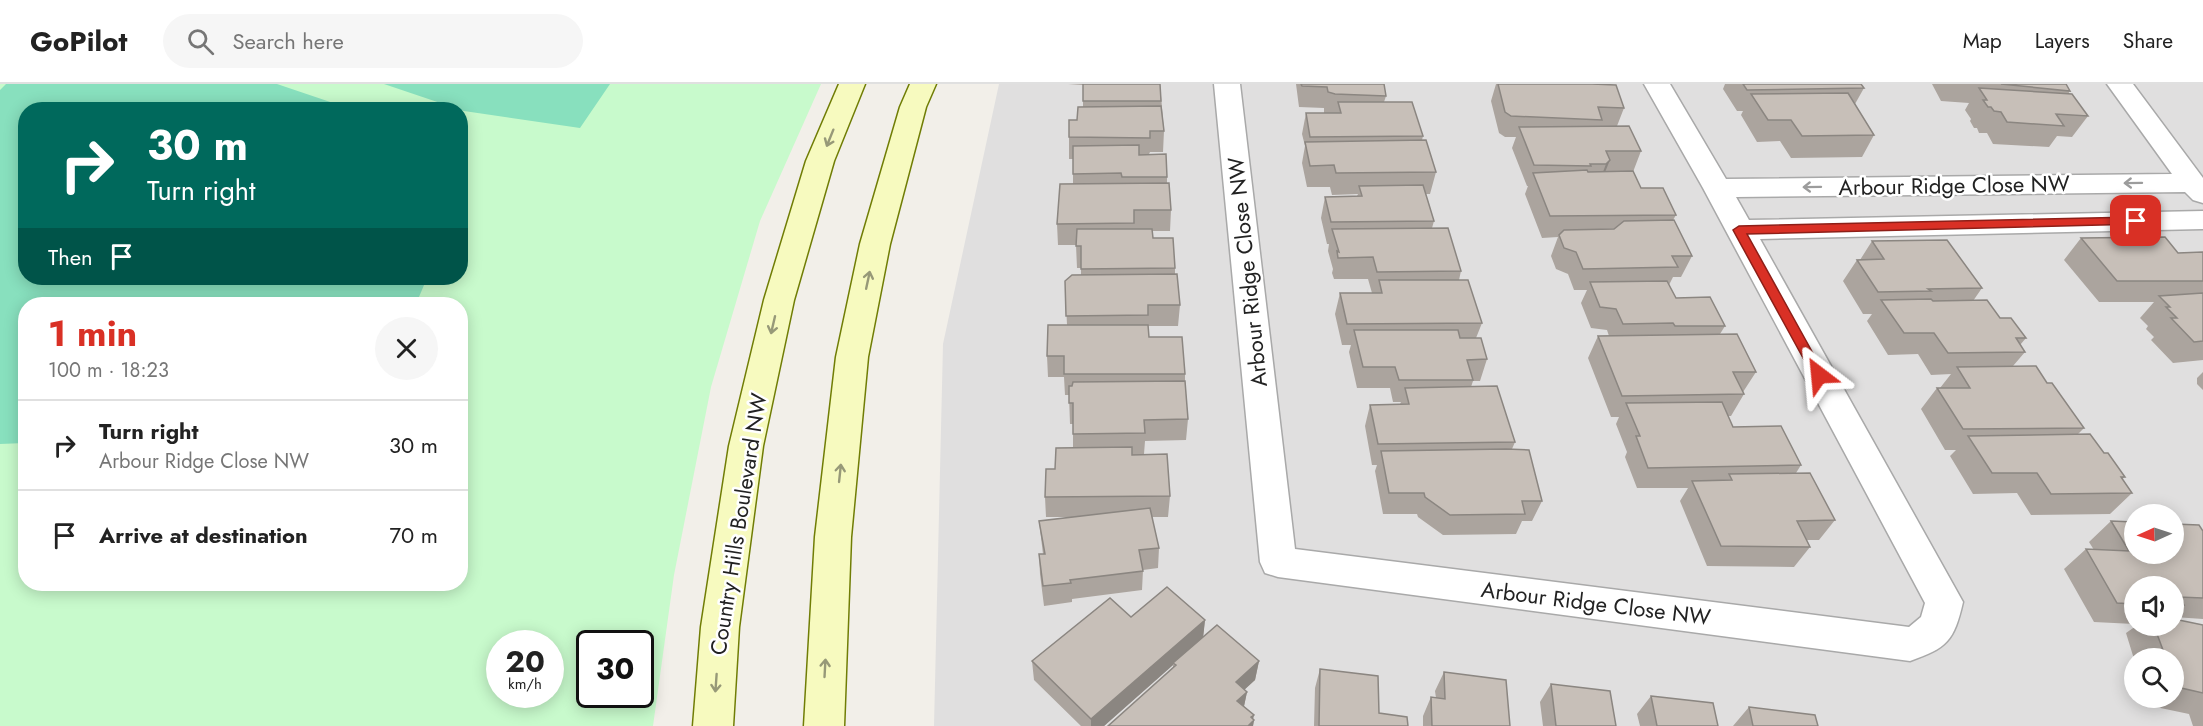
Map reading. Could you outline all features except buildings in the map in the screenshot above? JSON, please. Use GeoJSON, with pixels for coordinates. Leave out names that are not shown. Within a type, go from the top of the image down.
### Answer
{"type":"FeatureCollection","features":[{"type":"Feature","properties":{"kind":"main road","name":"Country Hills Boulevard NW"},"geometry":{"type":"LineString","coordinates":[[713,726],[720,627],[746,446],[778,300],[820,161],[852,84]]}},
{"type":"Feature","properties":{"kind":"main road"},"geometry":{"type":"LineString","coordinates":[[824,726],[833,537],[852,357],[875,244],[913,107],[923,84]]}},
{"type":"Feature","properties":{"kind":"street","name":"Arbour Ridge Close NW"},"geometry":{"type":"LineString","coordinates":[[1227,84],[1278,562],[1910,644],[1927,638],[1939,624],[1944,602],[1717,188],[1657,84]]}},
{"type":"Feature","properties":{"kind":"street"},"geometry":{"type":"LineString","coordinates":[[2120,84],[2197,189]]}},
{"type":"Feature","properties":{"kind":"street","name":"Arbour Ridge Close NW"},"geometry":{"type":"LineString","coordinates":[[1717,188],[2197,189]]}},
{"type":"Feature","properties":{"kind":"street","name":"Arbour Ridge Close NW"},"geometry":{"type":"LineString","coordinates":[[1739,230],[2203,220]]}},
{"type":"Feature","properties":{"kind":"shaded area"},"geometry":{"type":"Polygon","coordinates":[[[999,84],[2203,84],[2203,726],[934,726],[943,344],[999,84]]]}},
{"type":"Feature","properties":{"kind":"green space"},"geometry":{"type":"Polygon","coordinates":[[[0,84],[821,84],[760,221],[711,387],[674,575],[653,726],[0,726],[0,84]]]}},
{"type":"Feature","properties":{"kind":"green space"},"geometry":{"type":"Polygon","coordinates":[[[6,84],[277,84],[330,102],[18,102],[18,285],[424,285],[419,297],[18,297],[18,443],[0,444],[0,90],[6,84]]]}},
{"type":"Feature","properties":{"kind":"green space"},"geometry":{"type":"Polygon","coordinates":[[[384,84],[610,84],[580,128],[468,112],[468,102],[437,102],[384,84]]]}},
{"type":"Feature","properties":{"kind":"route"},"geometry":{"type":"LineString","coordinates":[[1819,375],[1739,230],[2136,221]]}}]}
